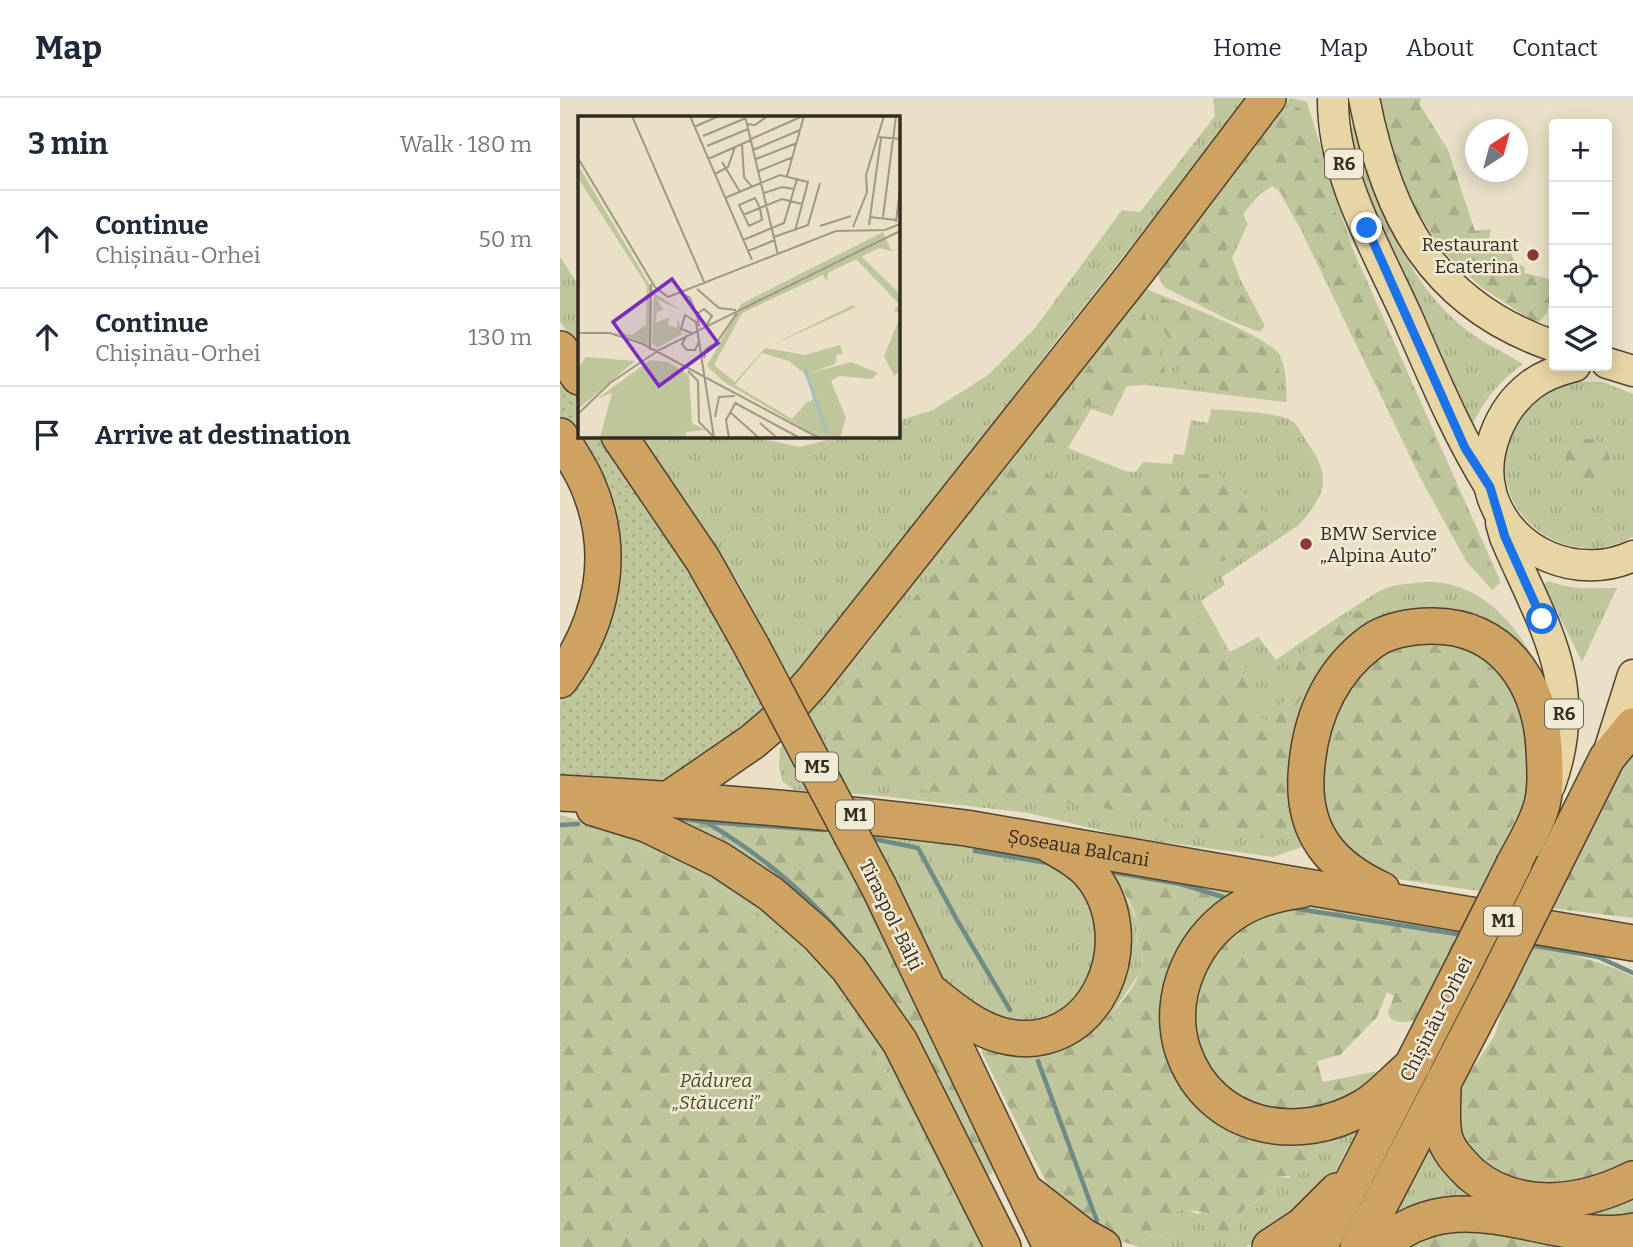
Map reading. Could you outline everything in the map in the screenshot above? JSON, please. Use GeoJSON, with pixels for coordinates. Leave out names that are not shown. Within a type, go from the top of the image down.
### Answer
{"type":"FeatureCollection","features":[{"type":"Feature","properties":{"kind":"highway"},"geometry":{"type":"LineString","coordinates":[[669,799],[752,742],[779,719],[812,682],[1112,303],[1268,98]]}},
{"type":"Feature","properties":{"kind":"highway"},"geometry":{"type":"LineString","coordinates":[[560,349],[578,376]]}},
{"type":"Feature","properties":{"kind":"highway"},"geometry":{"type":"LineString","coordinates":[[560,436],[586,481],[597,509],[604,563],[597,611],[587,638],[560,680]]}},
{"type":"Feature","properties":{"kind":"highway","name":"Tiraspol-Bălți"},"geometry":{"type":"LineString","coordinates":[[620,438],[703,560],[752,647],[879,887],[1045,1235]]}},
{"type":"Feature","properties":{"kind":"highway"},"geometry":{"type":"LineString","coordinates":[[1414,905],[1354,876],[1328,854],[1313,827],[1306,788],[1308,754],[1323,701],[1334,679],[1350,660],[1373,640],[1408,628],[1442,626],[1470,630],[1485,636],[1508,657],[1527,684],[1540,720],[1545,762],[1541,810]]}},
{"type":"Feature","properties":{"kind":"highway","name":"Chișinău-Orhei"},"geometry":{"type":"LineString","coordinates":[[1358,1247],[1619,738]]}},
{"type":"Feature","properties":{"kind":"highway","name":"Șoseaua Balcani"},"geometry":{"type":"LineString","coordinates":[[560,793],[669,799],[869,816],[1041,839],[1593,936],[1632,946]]}},
{"type":"Feature","properties":{"kind":"highway"},"geometry":{"type":"LineString","coordinates":[[560,800],[646,824],[720,860],[771,894],[818,935],[849,970],[900,1042],[1001,1242],[1045,1235]]}},
{"type":"Feature","properties":{"kind":"highway","name":"Chișinău-Orhei"},"geometry":{"type":"LineString","coordinates":[[1319,1247],[1541,810]]}},
{"type":"Feature","properties":{"kind":"highway"},"geometry":{"type":"LineString","coordinates":[[927,989],[988,1031],[1011,1037],[1045,1036],[1063,1029],[1080,1017],[1098,996],[1108,975],[1114,949],[1108,904],[1097,883],[1084,867],[1041,839]]}},
{"type":"Feature","properties":{"kind":"highway"},"geometry":{"type":"LineString","coordinates":[[1319,887],[1278,894],[1246,905],[1220,924],[1196,953],[1187,968],[1178,1014],[1183,1051],[1190,1066],[1202,1084],[1226,1108],[1258,1124],[1293,1128],[1334,1120],[1367,1105],[1413,1065]]}},
{"type":"Feature","properties":{"kind":"highway"},"geometry":{"type":"LineString","coordinates":[[1443,1083],[1444,1135],[1451,1151],[1474,1176],[1503,1194],[1521,1200],[1556,1202],[1633,1178]]}},
{"type":"Feature","properties":{"kind":"highway"},"geometry":{"type":"LineString","coordinates":[[1270,1247],[1302,1226],[1361,1166]]}},
{"type":"Feature","properties":{"kind":"highway"},"geometry":{"type":"LineString","coordinates":[[1023,1189],[1059,1219],[1103,1247]]}},
{"type":"Feature","properties":{"kind":"highway"},"geometry":{"type":"LineString","coordinates":[[1380,1247],[1408,1226],[1431,1217],[1460,1212],[1576,1231],[1633,1231]]}},
{"type":"Feature","properties":{"kind":"main road","name":"Chișinău-Orhei"},"geometry":{"type":"LineString","coordinates":[[1333,98],[1337,141],[1363,218],[1465,448],[1494,498],[1505,537],[1555,652],[1564,688],[1564,729],[1561,749],[1541,810]]}},
{"type":"Feature","properties":{"kind":"main road","name":"R6"},"geometry":{"type":"LineString","coordinates":[[1364,98],[1370,128],[1391,196],[1404,223],[1429,262],[1482,311],[1549,344]]}},
{"type":"Feature","properties":{"kind":"main road","name":"R6"},"geometry":{"type":"LineString","coordinates":[[1560,371],[1531,384],[1508,408],[1494,438],[1490,454],[1494,498],[1521,538],[1554,559],[1594,567],[1633,556]]}},
{"type":"Feature","properties":{"kind":"main road","name":"Chișinău-Orhei"},"geometry":{"type":"LineString","coordinates":[[1619,738],[1633,675]]}},
{"type":"Feature","properties":{"kind":"main road"},"geometry":{"type":"LineString","coordinates":[[1619,738],[1633,703]]}},
{"type":"Feature","properties":{"kind":"green space"},"geometry":{"type":"Polygon","coordinates":[[[1213,98],[1249,98],[1060,336],[794,685],[739,583],[643,438],[759,438],[800,447],[835,438],[900,438],[900,420],[933,410],[988,375],[1035,328],[1122,210],[1140,212],[1215,116],[1213,98]]]}},
{"type":"Feature","properties":{"kind":"green space"},"geometry":{"type":"Polygon","coordinates":[[[1291,98],[1307,102],[1351,245],[1499,578],[1500,583],[1492,590],[1466,561],[1420,477],[1299,226],[1278,190],[1272,186],[1259,195],[1243,214],[1248,224],[1232,258],[1265,326],[1260,332],[1233,322],[1164,287],[1156,272],[1275,109],[1291,98]]]}},
{"type":"Feature","properties":{"kind":"green space"},"geometry":{"type":"Polygon","coordinates":[[[1377,98],[1421,98],[1420,105],[1448,150],[1475,231],[1491,229],[1486,249],[1511,251],[1513,259],[1525,268],[1524,273],[1549,279],[1547,313],[1537,324],[1481,287],[1444,252],[1406,195],[1393,162],[1377,98]]]}},
{"type":"Feature","properties":{"kind":"green space"},"geometry":{"type":"Polygon","coordinates":[[[1291,105],[1300,108],[1308,117],[1314,147],[1341,229],[1372,304],[1493,569],[1496,577],[1492,584],[1469,563],[1414,460],[1308,237],[1275,181],[1257,195],[1239,218],[1226,257],[1230,276],[1260,325],[1256,327],[1165,286],[1162,272],[1167,261],[1283,110],[1291,105]]]}},
{"type":"Feature","properties":{"kind":"green space"},"geometry":{"type":"Polygon","coordinates":[[[1356,126],[1383,207],[1406,257],[1421,281],[1438,303],[1466,330],[1523,364],[1493,392],[1471,426],[1380,231],[1347,141],[1346,129],[1356,126]]]}},
{"type":"Feature","properties":{"kind":"green space"},"geometry":{"type":"Polygon","coordinates":[[[560,257],[578,284],[578,345],[560,322],[560,257]]]}},
{"type":"Feature","properties":{"kind":"green space"},"geometry":{"type":"Polygon","coordinates":[[[1147,289],[1236,327],[1278,353],[1286,376],[1287,401],[1146,385],[1127,386],[1112,416],[1091,409],[1068,448],[1125,471],[1136,472],[1143,462],[1172,464],[1174,454],[1184,455],[1191,420],[1208,423],[1211,409],[1286,418],[1298,428],[1321,466],[1323,486],[1320,495],[1299,525],[1222,577],[1225,585],[1201,601],[1230,652],[1258,637],[1276,660],[1380,591],[1403,584],[1438,582],[1459,587],[1478,596],[1495,609],[1524,642],[1545,682],[1305,846],[1273,857],[1132,838],[1028,813],[872,795],[794,790],[782,781],[779,767],[780,748],[871,639],[1139,290],[1147,289]]]}},
{"type":"Feature","properties":{"kind":"green space"},"geometry":{"type":"Polygon","coordinates":[[[1159,297],[1240,333],[1265,349],[1279,370],[1279,384],[1273,399],[1184,384],[1178,375],[1179,360],[1152,307],[1154,298],[1159,297]]]}},
{"type":"Feature","properties":{"kind":"green space"},"geometry":{"type":"Polygon","coordinates":[[[1140,298],[1165,370],[1163,380],[1129,382],[1120,390],[1111,410],[1090,404],[1081,410],[1056,462],[1044,458],[1039,447],[1040,434],[1136,299],[1140,298]]]}},
{"type":"Feature","properties":{"kind":"green space"},"geometry":{"type":"Polygon","coordinates":[[[560,373],[578,397],[578,438],[606,438],[694,569],[768,711],[689,775],[656,783],[560,782],[560,697],[612,582],[560,423],[560,373]]]}},
{"type":"Feature","properties":{"kind":"green space"},"geometry":{"type":"Polygon","coordinates":[[[1575,382],[1603,382],[1633,394],[1633,537],[1604,547],[1576,547],[1550,538],[1529,522],[1513,501],[1506,476],[1507,449],[1519,421],[1545,394],[1575,382]]]}},
{"type":"Feature","properties":{"kind":"green space"},"geometry":{"type":"Polygon","coordinates":[[[1582,439],[1605,444],[1610,458],[1608,478],[1594,487],[1578,484],[1566,465],[1569,449],[1582,439]]]}},
{"type":"Feature","properties":{"kind":"green space"},"geometry":{"type":"Polygon","coordinates":[[[1025,459],[1051,477],[1075,484],[1088,470],[1136,481],[1157,478],[1172,489],[1189,477],[1215,472],[1238,487],[1262,511],[1283,519],[1282,531],[1242,555],[1216,563],[1197,575],[1188,595],[1194,610],[1229,655],[1244,653],[1248,687],[1258,717],[1271,722],[1283,703],[1303,652],[1318,631],[1359,611],[1371,611],[1372,616],[1345,642],[1314,679],[1294,709],[1290,736],[1287,826],[1282,833],[1269,839],[1214,831],[1089,805],[928,791],[862,777],[844,770],[832,745],[827,718],[841,686],[948,557],[1012,465],[1025,459]]]}},
{"type":"Feature","properties":{"kind":"green space"},"geometry":{"type":"Polygon","coordinates":[[[1547,581],[1573,587],[1617,588],[1582,662],[1544,585],[1547,581]]]}},
{"type":"Feature","properties":{"kind":"green space"},"geometry":{"type":"Polygon","coordinates":[[[1454,636],[1513,677],[1535,769],[1520,810],[1479,891],[1370,875],[1321,826],[1324,715],[1374,651],[1454,636]]]}},
{"type":"Feature","properties":{"kind":"green space"},"geometry":{"type":"Polygon","coordinates":[[[1633,750],[1633,918],[1551,908],[1629,754],[1633,750]]]}},
{"type":"Feature","properties":{"kind":"green space"},"geometry":{"type":"Polygon","coordinates":[[[651,812],[826,827],[848,866],[855,873],[995,1167],[991,1175],[985,1174],[885,1003],[651,812]]]}},
{"type":"Feature","properties":{"kind":"green space"},"geometry":{"type":"Polygon","coordinates":[[[560,815],[636,835],[726,873],[854,986],[992,1247],[974,1247],[943,1179],[867,1035],[824,975],[759,914],[679,860],[560,820],[560,815]]]}},
{"type":"Feature","properties":{"kind":"green space","name":"Pădurea „Stăuceni”"},"geometry":{"type":"Polygon","coordinates":[[[560,820],[679,860],[759,914],[824,975],[867,1035],[943,1179],[974,1247],[560,1247],[560,820]]]}},
{"type":"Feature","properties":{"kind":"green space"},"geometry":{"type":"Polygon","coordinates":[[[872,831],[1055,856],[1093,894],[1103,955],[1062,1019],[1011,1029],[947,989],[877,847],[872,831]]]}},
{"type":"Feature","properties":{"kind":"green space"},"geometry":{"type":"Polygon","coordinates":[[[1108,866],[1138,923],[1136,940],[1142,950],[1142,962],[1139,974],[1112,1013],[1099,1025],[1077,1029],[1087,1022],[1108,866]]]}},
{"type":"Feature","properties":{"kind":"green space"},"geometry":{"type":"Polygon","coordinates":[[[1108,866],[1227,891],[1233,898],[1204,929],[1186,1086],[1339,1136],[1331,1143],[1317,1146],[1311,1163],[1304,1172],[1294,1176],[1273,1177],[1261,1199],[1244,1208],[1235,1235],[1228,1241],[1216,1235],[1213,1214],[1179,1210],[1175,1211],[1179,1218],[1176,1235],[1170,1240],[1156,1235],[1145,1238],[1140,1247],[1111,1238],[1052,1194],[982,1053],[982,1046],[1099,1025],[1129,992],[1140,972],[1142,961],[1142,951],[1137,942],[1138,925],[1130,902],[1108,866]]]}},
{"type":"Feature","properties":{"kind":"green space"},"geometry":{"type":"Polygon","coordinates":[[[1289,903],[1461,931],[1420,1017],[1406,1022],[1391,1019],[1388,1013],[1394,996],[1387,992],[1377,1017],[1340,1055],[1317,1061],[1323,1082],[1383,1070],[1356,1103],[1264,1114],[1206,1077],[1190,1002],[1221,938],[1289,903]]]}},
{"type":"Feature","properties":{"kind":"green space"},"geometry":{"type":"Polygon","coordinates":[[[1529,947],[1595,961],[1633,977],[1633,1171],[1531,1194],[1460,1148],[1459,1089],[1495,1035],[1509,987],[1529,947]]]}},
{"type":"Feature","properties":{"kind":"green space"},"geometry":{"type":"Polygon","coordinates":[[[1367,1119],[1346,1150],[1329,1186],[1270,1236],[1245,1247],[1140,1247],[1145,1238],[1156,1235],[1170,1240],[1175,1211],[1184,1209],[1198,1214],[1205,1211],[1213,1214],[1235,1235],[1244,1208],[1261,1199],[1273,1177],[1289,1178],[1312,1156],[1317,1146],[1331,1143],[1367,1119]]]}},
{"type":"Feature","properties":{"kind":"green space"},"geometry":{"type":"Polygon","coordinates":[[[1429,1146],[1633,1189],[1633,1221],[1399,1217],[1395,1214],[1429,1146]]]}},
{"type":"Feature","properties":{"kind":"green space"},"geometry":{"type":"Polygon","coordinates":[[[1455,1229],[1584,1247],[1404,1247],[1418,1238],[1455,1229]]]}},
{"type":"Feature","properties":{"kind":"waterway"},"geometry":{"type":"LineString","coordinates":[[668,817],[823,830]]}},
{"type":"Feature","properties":{"kind":"waterway"},"geometry":{"type":"LineString","coordinates":[[560,825],[578,824]]}},
{"type":"Feature","properties":{"kind":"waterway"},"geometry":{"type":"LineString","coordinates":[[709,824],[784,877],[848,943]]}},
{"type":"Feature","properties":{"kind":"waterway"},"geometry":{"type":"LineString","coordinates":[[869,838],[918,848],[1010,1010]]}},
{"type":"Feature","properties":{"kind":"waterway"},"geometry":{"type":"LineString","coordinates":[[975,851],[1048,863]]}},
{"type":"Feature","properties":{"kind":"waterway"},"geometry":{"type":"LineString","coordinates":[[1111,872],[1181,884],[1223,897]]}},
{"type":"Feature","properties":{"kind":"waterway"},"geometry":{"type":"LineString","coordinates":[[1292,908],[1463,935]]}},
{"type":"Feature","properties":{"kind":"waterway"},"geometry":{"type":"LineString","coordinates":[[1530,945],[1598,957],[1633,973]]}},
{"type":"Feature","properties":{"kind":"waterway"},"geometry":{"type":"LineString","coordinates":[[1038,1061],[1097,1221]]}},
{"type":"Feature","properties":{"kind":"place","name":"Restaurant Ecaterina"},"geometry":{"type":"Point","coordinates":[1533,255]}},
{"type":"Feature","properties":{"kind":"place","name":"BMW Service „Alpina Auto”"},"geometry":{"type":"Point","coordinates":[1306,544]}},
{"type":"Feature","properties":{"kind":"route"},"geometry":{"type":"LineString","coordinates":[[1367,228],[1465,448],[1490,487],[1505,537],[1542,619]]}}]}
